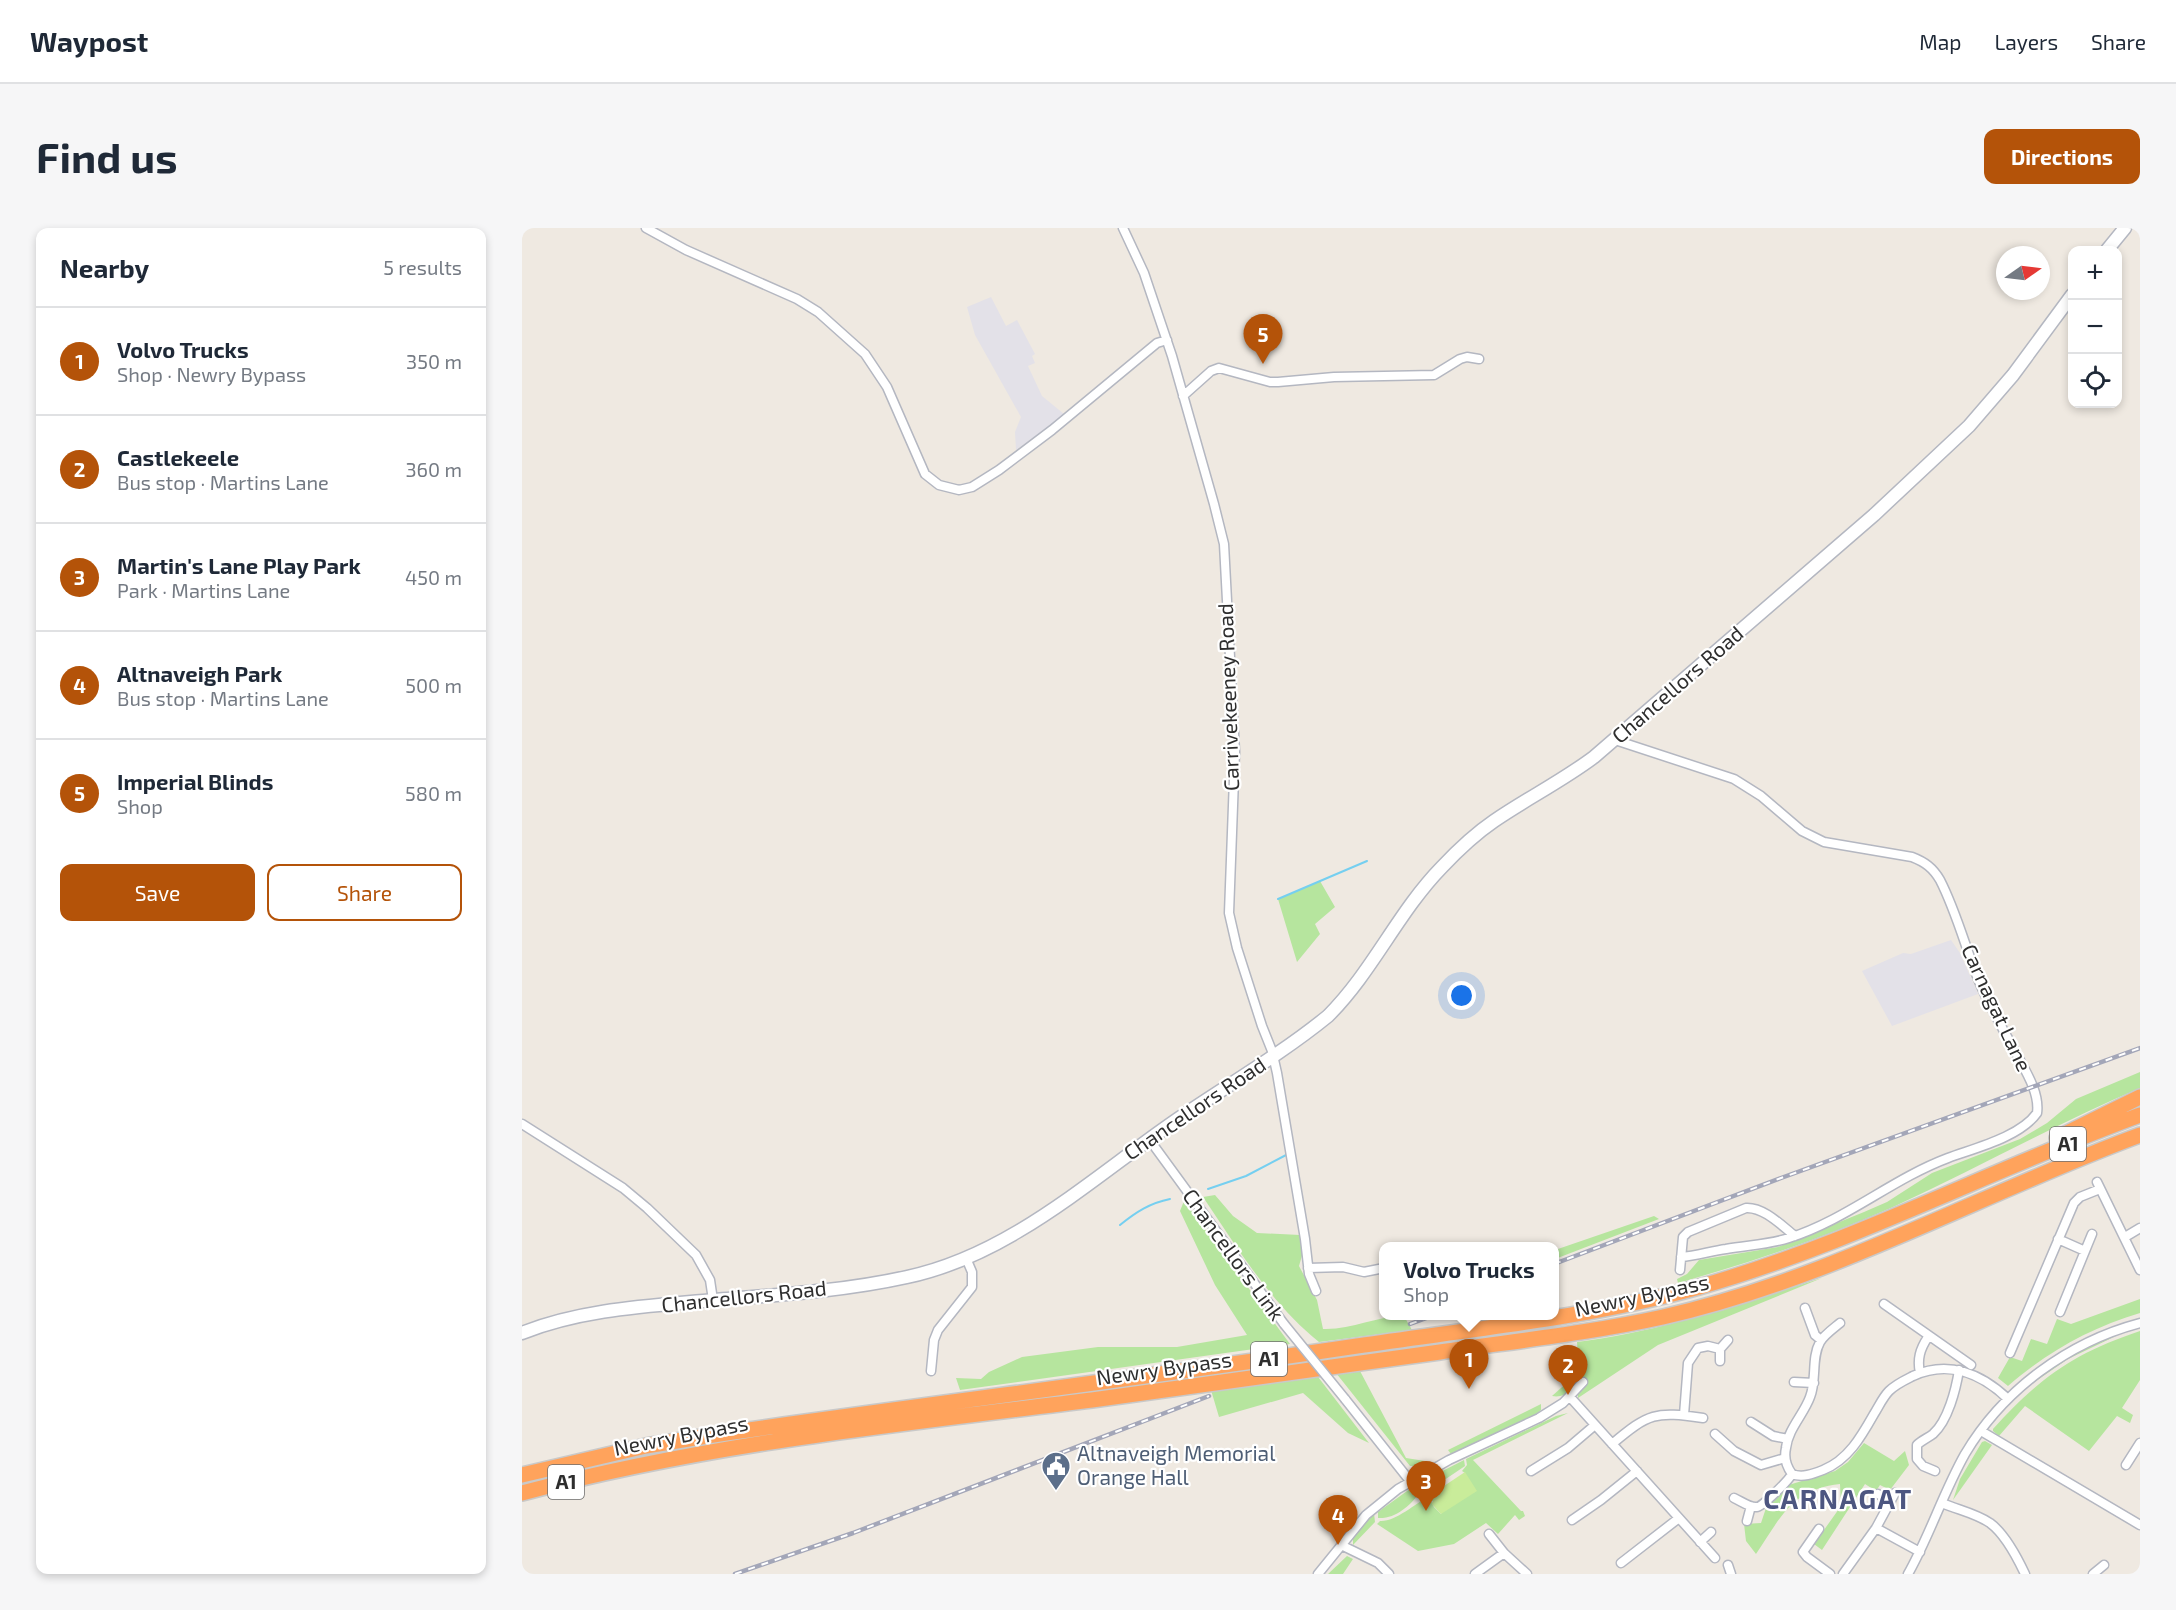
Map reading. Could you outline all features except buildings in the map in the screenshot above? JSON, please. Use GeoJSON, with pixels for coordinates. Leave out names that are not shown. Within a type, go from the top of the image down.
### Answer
{"type":"FeatureCollection","features":[{"type":"Feature","properties":{"kind":"highway"},"geometry":{"type":"LineString","coordinates":[[1997,1173],[2047,1143],[2140,1097]]}},
{"type":"Feature","properties":{"kind":"highway","name":"Newry Bypass"},"geometry":{"type":"LineString","coordinates":[[1559,1317],[1646,1300],[1767,1266],[2140,1115]]}},
{"type":"Feature","properties":{"kind":"highway","name":"Newry Bypass"},"geometry":{"type":"LineString","coordinates":[[522,1493],[611,1471],[760,1442],[1361,1364],[1569,1334],[1655,1318],[1770,1287],[1818,1270],[2140,1135]]}},
{"type":"Feature","properties":{"kind":"highway"},"geometry":{"type":"LineString","coordinates":[[2045,1173],[2140,1144]]}},
{"type":"Feature","properties":{"kind":"highway","name":"Newry Bypass"},"geometry":{"type":"LineString","coordinates":[[522,1475],[646,1446],[713,1435],[1198,1370],[1541,1320]]}},
{"type":"Feature","properties":{"kind":"street"},"geometry":{"type":"LineString","coordinates":[[646,228],[818,312],[865,354],[887,387],[925,474],[939,485],[959,490],[972,488],[999,470],[1052,430],[1157,343],[1167,340]]}},
{"type":"Feature","properties":{"kind":"street","name":"Carrivekeeney Road"},"geometry":{"type":"LineString","coordinates":[[1123,228],[1144,273],[1167,340],[1224,544],[1235,752],[1229,913],[1237,948],[1272,1056]]}},
{"type":"Feature","properties":{"kind":"street"},"geometry":{"type":"LineString","coordinates":[[2110,246],[2125,228]]}},
{"type":"Feature","properties":{"kind":"street","name":"Chancellors Road"},"geometry":{"type":"LineString","coordinates":[[522,1333],[592,1314],[633,1308],[881,1282],[927,1272],[966,1258],[1018,1231],[1319,1024],[1349,994],[1425,885],[1464,846],[1495,820],[1574,772],[1615,740],[1874,515],[1969,426],[2013,375],[2069,300]]}},
{"type":"Feature","properties":{"kind":"street"},"geometry":{"type":"LineString","coordinates":[[1183,396],[1211,371],[1219,368],[1270,382],[1278,382],[1334,377],[1434,375],[1460,359],[1467,357],[1479,359]]}},
{"type":"Feature","properties":{"kind":"street","name":"Carnagat Lane"},"geometry":{"type":"LineString","coordinates":[[1615,740],[1734,779],[1761,796],[1802,831],[1824,842],[1912,857],[1931,867],[1949,901],[1979,981],[2019,1058],[2037,1100],[2037,1113],[2018,1129],[1985,1146],[1946,1158],[1856,1207],[1795,1236],[1766,1244],[1681,1257]]}},
{"type":"Feature","properties":{"kind":"street","name":"Chancellors Road"},"geometry":{"type":"LineString","coordinates":[[1272,1056],[1281,1092],[1308,1268],[1316,1291]]}},
{"type":"Feature","properties":{"kind":"street"},"geometry":{"type":"LineString","coordinates":[[522,1124],[623,1188],[647,1208],[696,1255],[710,1280],[713,1300]]}},
{"type":"Feature","properties":{"kind":"street","name":"Chancellors Link"},"geometry":{"type":"LineString","coordinates":[[1149,1139],[1284,1324],[1410,1481]]}},
{"type":"Feature","properties":{"kind":"street"},"geometry":{"type":"LineString","coordinates":[[2010,1353],[2074,1203],[2098,1186],[2140,1270]]}},
{"type":"Feature","properties":{"kind":"street"},"geometry":{"type":"LineString","coordinates":[[1680,1270],[1683,1237],[1688,1232],[1750,1207],[1768,1216],[1795,1236]]}},
{"type":"Feature","properties":{"kind":"street"},"geometry":{"type":"LineString","coordinates":[[2125,1237],[2140,1228]]}},
{"type":"Feature","properties":{"kind":"street"},"geometry":{"type":"LineString","coordinates":[[2061,1312],[2092,1234]]}},
{"type":"Feature","properties":{"kind":"street"},"geometry":{"type":"LineString","coordinates":[[2058,1239],[2085,1251]]}},
{"type":"Feature","properties":{"kind":"street"},"geometry":{"type":"LineString","coordinates":[[931,1371],[934,1340],[938,1330],[972,1287],[972,1272],[966,1258]]}},
{"type":"Feature","properties":{"kind":"street"},"geometry":{"type":"LineString","coordinates":[[1308,1268],[1343,1268],[1364,1272],[1379,1269]]}},
{"type":"Feature","properties":{"kind":"street"},"geometry":{"type":"LineString","coordinates":[[1884,1304],[1971,1365]]}},
{"type":"Feature","properties":{"kind":"street"},"geometry":{"type":"LineString","coordinates":[[1805,1308],[1815,1335],[1821,1340]]}},
{"type":"Feature","properties":{"kind":"street"},"geometry":{"type":"LineString","coordinates":[[1908,1574],[1966,1453],[2008,1399],[2048,1365],[2078,1347],[2140,1323]]}},
{"type":"Feature","properties":{"kind":"street"},"geometry":{"type":"LineString","coordinates":[[1843,1335],[1838,1325],[1821,1340],[1817,1349],[1814,1383],[1810,1397],[1786,1447],[1787,1468],[1792,1474],[1798,1476],[1815,1473],[1844,1458],[1868,1425],[1888,1391],[1920,1373],[1942,1368],[1959,1370],[1985,1380],[2008,1399]]}},
{"type":"Feature","properties":{"kind":"street"},"geometry":{"type":"LineString","coordinates":[[1920,1373],[1918,1363],[1920,1349],[1928,1337]]}},
{"type":"Feature","properties":{"kind":"street"},"geometry":{"type":"LineString","coordinates":[[1720,1361],[1719,1349],[1728,1340]]}},
{"type":"Feature","properties":{"kind":"street"},"geometry":{"type":"LineString","coordinates":[[1684,1415],[1688,1363],[1698,1348],[1708,1346],[1719,1349]]}},
{"type":"Feature","properties":{"kind":"street"},"geometry":{"type":"LineString","coordinates":[[1935,1471],[1923,1466],[1917,1459],[1917,1445],[1935,1433],[1956,1388],[1959,1370]]}},
{"type":"Feature","properties":{"kind":"street"},"geometry":{"type":"LineString","coordinates":[[1318,1574],[1366,1515],[1382,1501],[1410,1481],[1558,1407],[1583,1382]]}},
{"type":"Feature","properties":{"kind":"street"},"geometry":{"type":"LineString","coordinates":[[1794,1382],[1814,1383]]}},
{"type":"Feature","properties":{"kind":"street"},"geometry":{"type":"LineString","coordinates":[[1570,1397],[1715,1558]]}},
{"type":"Feature","properties":{"kind":"street"},"geometry":{"type":"LineString","coordinates":[[1612,1444],[1656,1414],[1703,1418]]}},
{"type":"Feature","properties":{"kind":"street"},"geometry":{"type":"LineString","coordinates":[[1751,1422],[1773,1436],[1788,1439]]}},
{"type":"Feature","properties":{"kind":"street"},"geometry":{"type":"LineString","coordinates":[[1531,1471],[1568,1448],[1595,1425]]}},
{"type":"Feature","properties":{"kind":"street"},"geometry":{"type":"LineString","coordinates":[[1981,1431],[2140,1525]]}},
{"type":"Feature","properties":{"kind":"street"},"geometry":{"type":"LineString","coordinates":[[1715,1434],[1734,1451],[1761,1465],[1785,1458]]}},
{"type":"Feature","properties":{"kind":"street"},"geometry":{"type":"LineString","coordinates":[[2126,1465],[2140,1443]]}},
{"type":"Feature","properties":{"kind":"street"},"geometry":{"type":"LineString","coordinates":[[1572,1520],[1637,1472]]}},
{"type":"Feature","properties":{"kind":"street"},"geometry":{"type":"LineString","coordinates":[[1734,1498],[1756,1508],[1762,1506],[1776,1490],[1787,1482],[1792,1474]]}},
{"type":"Feature","properties":{"kind":"street"},"geometry":{"type":"LineString","coordinates":[[1843,1574],[1876,1528],[1893,1497],[1878,1494]]}},
{"type":"Feature","properties":{"kind":"street"},"geometry":{"type":"LineString","coordinates":[[1942,1503],[1965,1510],[1993,1525],[2025,1574]]}},
{"type":"Feature","properties":{"kind":"street"},"geometry":{"type":"LineString","coordinates":[[1747,1521],[1751,1506]]}},
{"type":"Feature","properties":{"kind":"street"},"geometry":{"type":"LineString","coordinates":[[1621,1563],[1678,1518]]}},
{"type":"Feature","properties":{"kind":"street"},"geometry":{"type":"LineString","coordinates":[[1876,1528],[1920,1552]]}},
{"type":"Feature","properties":{"kind":"street"},"geometry":{"type":"LineString","coordinates":[[1819,1529],[1803,1552],[1830,1574]]}},
{"type":"Feature","properties":{"kind":"street"},"geometry":{"type":"LineString","coordinates":[[1700,1542],[1711,1532]]}},
{"type":"Feature","properties":{"kind":"street"},"geometry":{"type":"LineString","coordinates":[[1489,1534],[1504,1553],[1527,1574]]}},
{"type":"Feature","properties":{"kind":"street"},"geometry":{"type":"LineString","coordinates":[[1341,1545],[1349,1551],[1378,1563],[1389,1574]]}},
{"type":"Feature","properties":{"kind":"street"},"geometry":{"type":"LineString","coordinates":[[1475,1574],[1504,1553]]}},
{"type":"Feature","properties":{"kind":"street"},"geometry":{"type":"LineString","coordinates":[[2093,1574],[2104,1565]]}},
{"type":"Feature","properties":{"kind":"shaded area"},"geometry":{"type":"Polygon","coordinates":[[[991,297],[1006,326],[1017,320],[1035,354],[1032,356],[1035,363],[1028,366],[1042,396],[1064,414],[1016,450],[1015,432],[1021,417],[975,335],[967,307],[991,297]]]}},
{"type":"Feature","properties":{"kind":"shaded area"},"geometry":{"type":"Polygon","coordinates":[[[1951,940],[1960,953],[1978,994],[1892,1026],[1862,971],[1903,953],[1911,954],[1951,940]]]}},
{"type":"Feature","properties":{"kind":"green space"},"geometry":{"type":"Polygon","coordinates":[[[1320,881],[1335,907],[1315,924],[1320,934],[1297,962],[1278,899],[1320,881]]]}},
{"type":"Feature","properties":{"kind":"green space"},"geometry":{"type":"Polygon","coordinates":[[[2140,1072],[2140,1088],[1893,1207],[1789,1248],[1678,1283],[1677,1279],[1687,1274],[1699,1260],[1778,1247],[1887,1202],[1932,1173],[2020,1139],[2047,1123],[2076,1099],[2140,1072]]]}},
{"type":"Feature","properties":{"kind":"green space"},"geometry":{"type":"Polygon","coordinates":[[[1215,1195],[1233,1216],[1257,1233],[1300,1235],[1303,1252],[1299,1266],[1317,1300],[1323,1329],[1379,1319],[1406,1320],[1412,1330],[1319,1342],[1270,1293],[1203,1197],[1215,1195]]]}},
{"type":"Feature","properties":{"kind":"green space"},"geometry":{"type":"Polygon","coordinates":[[[1184,1201],[1290,1344],[960,1390],[956,1378],[981,1379],[989,1372],[1022,1357],[1098,1347],[1177,1347],[1247,1335],[1215,1285],[1180,1211],[1184,1201]]]}},
{"type":"Feature","properties":{"kind":"green space"},"geometry":{"type":"Polygon","coordinates":[[[1654,1216],[1659,1219],[1559,1257],[1559,1249],[1654,1216]]]}},
{"type":"Feature","properties":{"kind":"green space"},"geometry":{"type":"Polygon","coordinates":[[[1822,1278],[1658,1345],[1578,1398],[1578,1394],[1586,1383],[1583,1378],[1566,1394],[1552,1396],[1579,1372],[1577,1342],[1670,1324],[1822,1278]]]}},
{"type":"Feature","properties":{"kind":"green space"},"geometry":{"type":"Polygon","coordinates":[[[2140,1299],[2140,1313],[2070,1342],[2038,1362],[2008,1386],[1998,1378],[2010,1357],[2022,1361],[2031,1339],[2047,1344],[2057,1319],[2071,1324],[2140,1299]]]}},
{"type":"Feature","properties":{"kind":"green space"},"geometry":{"type":"Polygon","coordinates":[[[2140,1331],[2140,1380],[2122,1408],[2133,1415],[2130,1423],[2117,1416],[2089,1451],[2025,1406],[1999,1436],[1993,1431],[2026,1395],[2059,1369],[2096,1348],[2140,1331]]]}},
{"type":"Feature","properties":{"kind":"green space"},"geometry":{"type":"Polygon","coordinates":[[[2118,1335],[2073,1357],[2095,1345],[2118,1335]]]}},
{"type":"Feature","properties":{"kind":"green space"},"geometry":{"type":"Polygon","coordinates":[[[2064,1362],[2033,1383],[2053,1368],[2064,1362]]]}},
{"type":"Feature","properties":{"kind":"green space"},"geometry":{"type":"Polygon","coordinates":[[[1360,1371],[1406,1458],[1425,1461],[1417,1466],[1410,1466],[1336,1373],[1360,1371]]]}},
{"type":"Feature","properties":{"kind":"green space"},"geometry":{"type":"Polygon","coordinates":[[[1315,1373],[1369,1443],[1348,1433],[1303,1393],[1219,1417],[1211,1390],[1315,1373]]]}},
{"type":"Feature","properties":{"kind":"green space"},"geometry":{"type":"Polygon","coordinates":[[[1541,1404],[1541,1410],[1535,1415],[1451,1454],[1448,1450],[1541,1404]]]}},
{"type":"Feature","properties":{"kind":"green space"},"geometry":{"type":"Polygon","coordinates":[[[1568,1413],[1473,1460],[1523,1511],[1525,1516],[1519,1520],[1515,1515],[1498,1534],[1486,1523],[1454,1544],[1418,1551],[1377,1524],[1398,1516],[1429,1496],[1434,1507],[1441,1514],[1465,1473],[1462,1471],[1467,1465],[1466,1459],[1556,1416],[1568,1413]]]}},
{"type":"Feature","properties":{"kind":"green space"},"geometry":{"type":"Polygon","coordinates":[[[1985,1441],[1992,1445],[1953,1500],[1960,1479],[1982,1442],[1985,1441]]]}},
{"type":"Feature","properties":{"kind":"green space"},"geometry":{"type":"Polygon","coordinates":[[[1864,1443],[1894,1461],[1905,1451],[1909,1465],[1890,1490],[1880,1485],[1876,1491],[1865,1484],[1822,1550],[1814,1544],[1841,1506],[1840,1484],[1810,1492],[1789,1507],[1756,1554],[1746,1541],[1744,1524],[1761,1523],[1768,1502],[1782,1487],[1835,1471],[1848,1462],[1864,1443]]]}},
{"type":"Feature","properties":{"kind":"green space"},"geometry":{"type":"Polygon","coordinates":[[[1464,1460],[1465,1466],[1428,1491],[1425,1492],[1417,1484],[1464,1460]]]}},
{"type":"Feature","properties":{"kind":"green space"},"geometry":{"type":"Polygon","coordinates":[[[1465,1472],[1477,1491],[1441,1514],[1431,1503],[1433,1502],[1429,1496],[1465,1472]]]}},
{"type":"Feature","properties":{"kind":"green space"},"geometry":{"type":"Polygon","coordinates":[[[1414,1486],[1419,1494],[1406,1507],[1391,1516],[1378,1518],[1378,1512],[1414,1486]]]}},
{"type":"Feature","properties":{"kind":"green space"},"geometry":{"type":"Polygon","coordinates":[[[1374,1513],[1375,1522],[1353,1545],[1353,1535],[1374,1513]]]}},
{"type":"Feature","properties":{"kind":"green space"},"geometry":{"type":"Polygon","coordinates":[[[1347,1556],[1353,1559],[1343,1574],[1328,1574],[1347,1556]]]}},
{"type":"Feature","properties":{"kind":"waterway"},"geometry":{"type":"LineString","coordinates":[[1278,899],[1367,861]]}},
{"type":"Feature","properties":{"kind":"waterway"},"geometry":{"type":"LineString","coordinates":[[1208,1189],[1246,1176],[1288,1154]]}},
{"type":"Feature","properties":{"kind":"waterway"},"geometry":{"type":"LineString","coordinates":[[1120,1225],[1144,1209],[1170,1199]]}},
{"type":"Feature","properties":{"kind":"railway"},"geometry":{"type":"LineString","coordinates":[[1559,1262],[1781,1178],[2140,1048]]}},
{"type":"Feature","properties":{"kind":"railway"},"geometry":{"type":"LineString","coordinates":[[1410,1324],[1421,1320]]}},
{"type":"Feature","properties":{"kind":"railway"},"geometry":{"type":"LineString","coordinates":[[735,1574],[853,1533],[1209,1396]]}},
{"type":"Feature","properties":{"kind":"place","name":"Imperial Blinds"},"geometry":{"type":"Point","coordinates":[1263,364]}},
{"type":"Feature","properties":{"kind":"place","name":"Volvo Trucks"},"geometry":{"type":"Point","coordinates":[1469,1389]}},
{"type":"Feature","properties":{"kind":"place","name":"Castlekeele"},"geometry":{"type":"Point","coordinates":[1568,1395]}},
{"type":"Feature","properties":{"kind":"place","name":"Altnaveigh Memorial Orange Hall"},"geometry":{"type":"Point","coordinates":[1056,1492]}},
{"type":"Feature","properties":{"kind":"place","name":"Martin's Lane Play Park"},"geometry":{"type":"Point","coordinates":[1426,1511]}},
{"type":"Feature","properties":{"kind":"place","name":"Altnaveigh Park"},"geometry":{"type":"Point","coordinates":[1338,1545]}},
{"type":"Feature","properties":{"kind":"district","name":"CARNAGAT"},"geometry":{"type":"Point","coordinates":[1838,1500]}}]}
